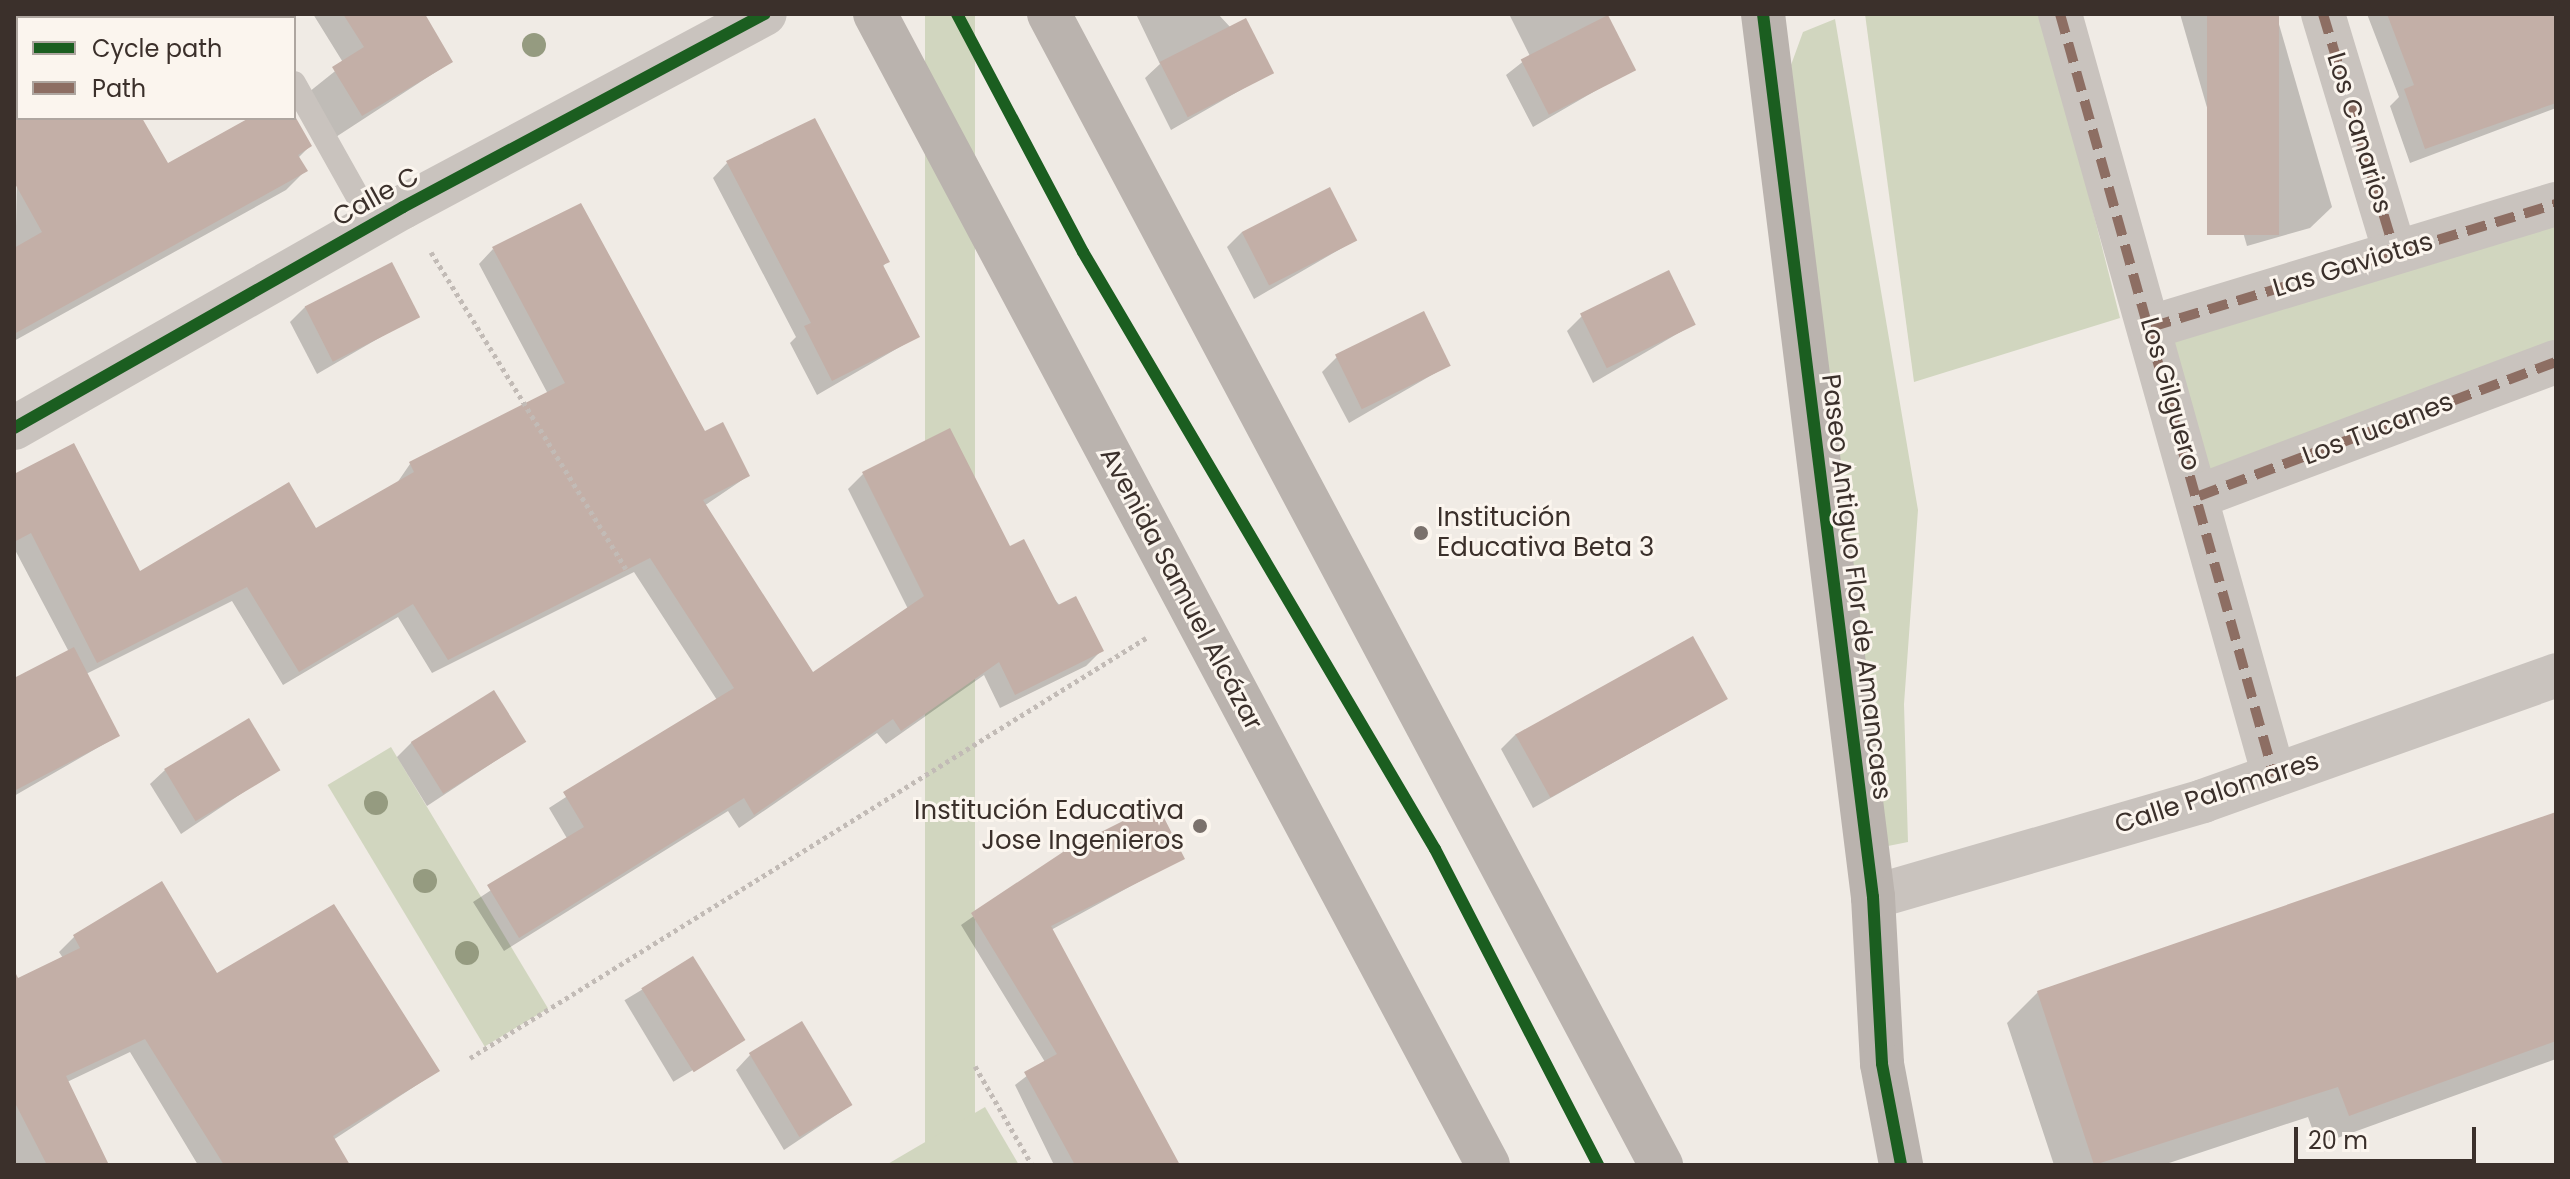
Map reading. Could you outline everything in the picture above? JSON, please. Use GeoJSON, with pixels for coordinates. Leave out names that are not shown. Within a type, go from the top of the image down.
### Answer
{"type":"FeatureCollection","features":[{"type":"Feature","properties":{"kind":"main road","name":"Avenida Samuel Alcázar"},"geometry":{"type":"LineString","coordinates":[[875,14],[1488,1165]]}},
{"type":"Feature","properties":{"kind":"main road"},"geometry":{"type":"LineString","coordinates":[[1049,14],[1661,1165]]}},
{"type":"Feature","properties":{"kind":"main road","name":"Paseo Antiguo Flor de Amancaes"},"geometry":{"type":"LineString","coordinates":[[1763,14],[1873,897],[1882,1064],[1902,1165]]}},
{"type":"Feature","properties":{"kind":"street","name":"Calle C"},"geometry":{"type":"LineString","coordinates":[[14,428],[388,215],[765,14]]}},
{"type":"Feature","properties":{"kind":"street","name":"Los Gilguero"},"geometry":{"type":"LineString","coordinates":[[2060,14],[2199,496],[2274,776]]}},
{"type":"Feature","properties":{"kind":"street","name":"Los Canarios"},"geometry":{"type":"LineString","coordinates":[[2323,14],[2395,252]]}},
{"type":"Feature","properties":{"kind":"street","name":"Las Gaviotas"},"geometry":{"type":"LineString","coordinates":[[2151,327],[2556,204]]}},
{"type":"Feature","properties":{"kind":"street","name":"Los Tucanes"},"geometry":{"type":"LineString","coordinates":[[2199,496],[2556,362]]}},
{"type":"Feature","properties":{"kind":"street","name":"Calle Palomares"},"geometry":{"type":"LineString","coordinates":[[1873,897],[2274,776],[2556,675]]}},
{"type":"Feature","properties":{"kind":"lane"},"geometry":{"type":"LineString","coordinates":[[296,86],[388,215]]}},
{"type":"Feature","properties":{"kind":"path"},"geometry":{"type":"LineString","coordinates":[[388,215],[626,569]]}},
{"type":"Feature","properties":{"kind":"path"},"geometry":{"type":"LineString","coordinates":[[470,1058],[1190,608]]}},
{"type":"Feature","properties":{"kind":"path"},"geometry":{"type":"LineString","coordinates":[[975,1066],[1032,1165]]}},
{"type":"Feature","properties":{"kind":"green space"},"geometry":{"type":"Polygon","coordinates":[[[925,14],[975,14],[975,1165],[925,1165],[925,14]]]}},
{"type":"Feature","properties":{"kind":"green space"},"geometry":{"type":"Polygon","coordinates":[[[1865,14],[2043,14],[2120,318],[1914,382],[1865,14]]]}},
{"type":"Feature","properties":{"kind":"green space"},"geometry":{"type":"Polygon","coordinates":[[[1835,19],[1918,510],[1904,704],[1908,842],[1883,847],[1791,65],[1803,32],[1835,19]]]}},
{"type":"Feature","properties":{"kind":"green space"},"geometry":{"type":"Polygon","coordinates":[[[2556,223],[2556,344],[2210,474],[2171,335],[2556,223]]]}},
{"type":"Feature","properties":{"kind":"green space"},"geometry":{"type":"Polygon","coordinates":[[[391,747],[548,1008],[485,1047],[328,785],[391,747]]]}},
{"type":"Feature","properties":{"kind":"green space"},"geometry":{"type":"Polygon","coordinates":[[[985,1107],[1019,1165],[886,1165],[985,1107]]]}},
{"type":"Feature","properties":{"kind":"building"},"geometry":{"type":"Polygon","coordinates":[[[343,14],[425,14],[453,62],[362,116],[332,67],[364,47],[343,14]]]}},
{"type":"Feature","properties":{"kind":"building"},"geometry":{"type":"Polygon","coordinates":[[[2207,14],[2279,14],[2279,235],[2207,235],[2207,14]]]}},
{"type":"Feature","properties":{"kind":"building"},"geometry":{"type":"Polygon","coordinates":[[[2387,14],[2556,14],[2556,103],[2425,149],[2404,89],[2414,85],[2387,14]]]}},
{"type":"Feature","properties":{"kind":"building"},"geometry":{"type":"Polygon","coordinates":[[[1608,15],[1636,70],[1549,115],[1521,59],[1608,15]]]}},
{"type":"Feature","properties":{"kind":"building"},"geometry":{"type":"Polygon","coordinates":[[[1246,18],[1274,73],[1188,117],[1160,62],[1246,18]]]}},
{"type":"Feature","properties":{"kind":"building"},"geometry":{"type":"Polygon","coordinates":[[[14,118],[143,120],[168,163],[245,120],[296,118],[312,146],[298,155],[308,171],[14,334],[14,248],[42,232],[14,182],[14,118]]]}},
{"type":"Feature","properties":{"kind":"building"},"geometry":{"type":"Polygon","coordinates":[[[815,118],[890,262],[883,265],[920,337],[832,381],[804,326],[811,323],[726,161],[815,118]]]}},
{"type":"Feature","properties":{"kind":"building"},"geometry":{"type":"Polygon","coordinates":[[[1330,187],[1357,240],[1269,285],[1242,232],[1330,187]]]}},
{"type":"Feature","properties":{"kind":"building"},"geometry":{"type":"Polygon","coordinates":[[[581,203],[705,431],[723,422],[750,476],[703,500],[813,672],[924,596],[862,472],[950,428],[1010,546],[1024,539],[1058,605],[1076,596],[1104,651],[1015,695],[999,662],[901,731],[893,719],[754,815],[744,798],[519,938],[487,885],[584,827],[563,792],[734,688],[650,558],[448,660],[413,604],[299,672],[247,587],[97,663],[31,533],[14,542],[14,474],[74,443],[140,571],[289,482],[316,528],[414,472],[409,462],[565,383],[492,247],[581,203]]]}},
{"type":"Feature","properties":{"kind":"building"},"geometry":{"type":"Polygon","coordinates":[[[392,262],[420,317],[333,362],[305,306],[392,262]]]}},
{"type":"Feature","properties":{"kind":"building"},"geometry":{"type":"Polygon","coordinates":[[[1669,270],[1696,325],[1607,368],[1580,313],[1669,270]]]}},
{"type":"Feature","properties":{"kind":"building"},"geometry":{"type":"Polygon","coordinates":[[[1424,311],[1451,366],[1362,409],[1335,354],[1424,311]]]}},
{"type":"Feature","properties":{"kind":"building"},"geometry":{"type":"Polygon","coordinates":[[[1693,636],[1728,699],[1550,797],[1515,734],[1693,636]]]}},
{"type":"Feature","properties":{"kind":"building"},"geometry":{"type":"Polygon","coordinates":[[[74,647],[120,736],[14,791],[14,678],[74,647]]]}},
{"type":"Feature","properties":{"kind":"building"},"geometry":{"type":"Polygon","coordinates":[[[494,690],[526,742],[443,794],[411,742],[494,690]]]}},
{"type":"Feature","properties":{"kind":"building"},"geometry":{"type":"Polygon","coordinates":[[[249,718],[280,770],[196,821],[164,769],[249,718]]]}},
{"type":"Feature","properties":{"kind":"building"},"geometry":{"type":"Polygon","coordinates":[[[1157,804],[1185,859],[1051,926],[1180,1165],[1075,1165],[1024,1072],[1057,1054],[971,913],[1069,848],[1157,804]]]}},
{"type":"Feature","properties":{"kind":"building"},"geometry":{"type":"Polygon","coordinates":[[[2556,812],[2556,1041],[2349,1116],[2338,1087],[2094,1165],[2037,991],[2556,812]]]}},
{"type":"Feature","properties":{"kind":"building"},"geometry":{"type":"Polygon","coordinates":[[[162,881],[217,973],[334,904],[440,1071],[333,1136],[350,1165],[224,1165],[145,1039],[66,1076],[109,1165],[47,1165],[14,1101],[14,970],[18,978],[80,948],[73,935],[162,881]]]}},
{"type":"Feature","properties":{"kind":"building"},"geometry":{"type":"Polygon","coordinates":[[[693,956],[745,1040],[694,1072],[641,988],[693,956]]]}},
{"type":"Feature","properties":{"kind":"building"},"geometry":{"type":"Polygon","coordinates":[[[802,1021],[852,1105],[799,1137],[749,1053],[802,1021]]]}},
{"type":"Feature","properties":{"kind":"marked path"},"geometry":{"type":"LineString","coordinates":[[2060,14],[2274,776]]}},
{"type":"Feature","properties":{"kind":"marked path"},"geometry":{"type":"LineString","coordinates":[[2323,14],[2395,252]]}},
{"type":"Feature","properties":{"kind":"marked path"},"geometry":{"type":"LineString","coordinates":[[2151,327],[2556,204]]}},
{"type":"Feature","properties":{"kind":"marked path"},"geometry":{"type":"LineString","coordinates":[[2199,496],[2556,362]]}},
{"type":"Feature","properties":{"kind":"cycle path"},"geometry":{"type":"LineString","coordinates":[[14,428],[403,207],[765,14]]}},
{"type":"Feature","properties":{"kind":"cycle path"},"geometry":{"type":"LineString","coordinates":[[957,14],[1083,252],[1435,849],[1598,1165]]}},
{"type":"Feature","properties":{"kind":"cycle path"},"geometry":{"type":"LineString","coordinates":[[1763,14],[1873,897],[1882,1064],[1901,1165]]}},
{"type":"Feature","properties":{"kind":"place","name":"Institución Educativa Beta 3"},"geometry":{"type":"Point","coordinates":[1421,533]}},
{"type":"Feature","properties":{"kind":"place","name":"Institución Educativa Jose Ingenieros"},"geometry":{"type":"Point","coordinates":[1200,826]}}]}
